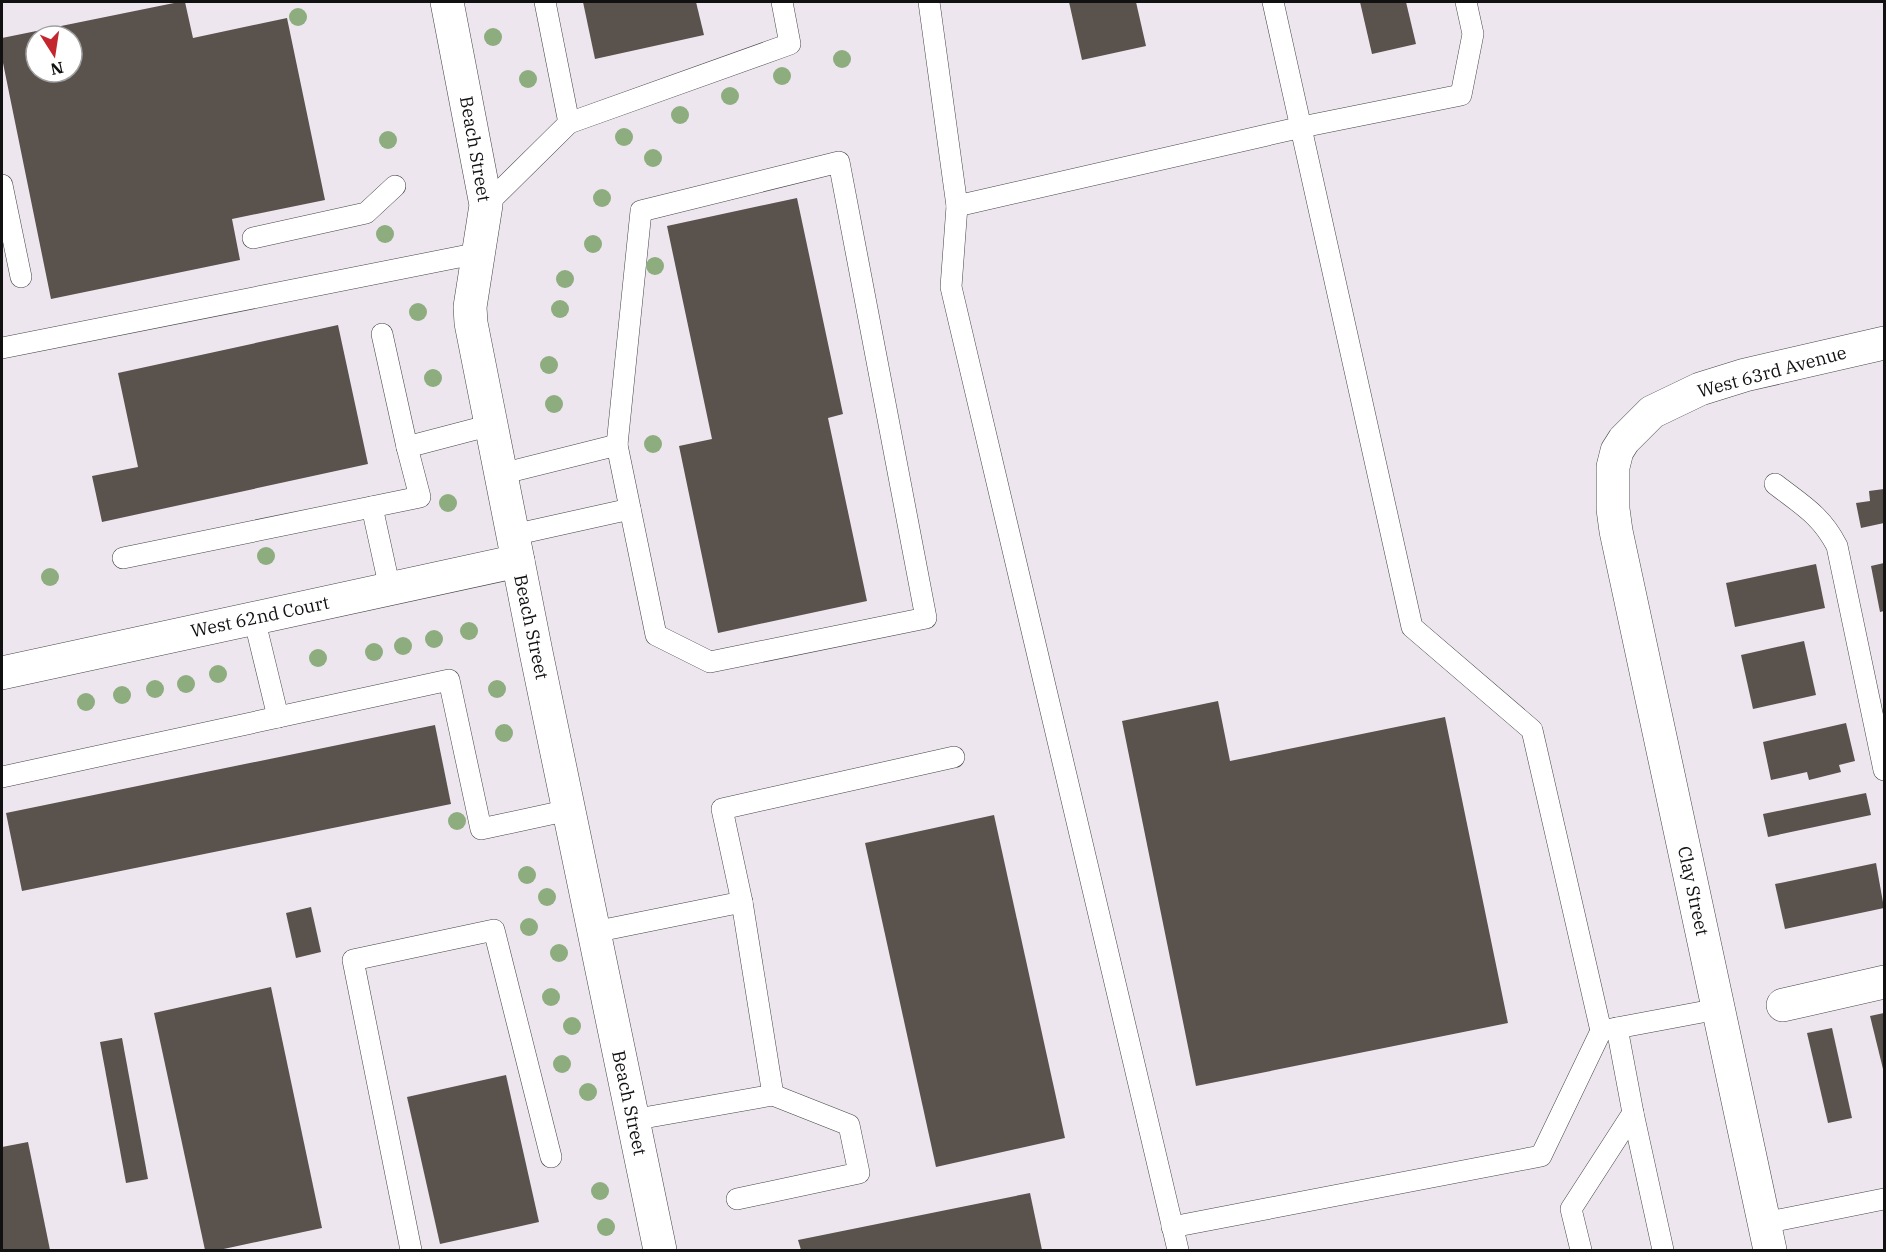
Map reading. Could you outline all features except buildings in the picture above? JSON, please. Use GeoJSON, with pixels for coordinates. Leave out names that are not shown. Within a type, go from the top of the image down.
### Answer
{"type":"FeatureCollection","features":[{"type":"Feature","properties":{"kind":"street","name":"Beach Street"},"geometry":{"type":"LineString","coordinates":[[447,2],[486,205],[470,307],[471,323],[660,1251]]}},
{"type":"Feature","properties":{"kind":"street","name":"West 63rd Avenue"},"geometry":{"type":"LineString","coordinates":[[1616,531],[1613,477],[1617,451],[1624,440],[1652,412],[1700,388],[1745,375],[1884,343]]}},
{"type":"Feature","properties":{"kind":"street","name":"Clay Street"},"geometry":{"type":"LineString","coordinates":[[1616,531],[1767,1237]]}},
{"type":"Feature","properties":{"kind":"street","name":"West 62nd Court"},"geometry":{"type":"LineString","coordinates":[[2,673],[390,589],[515,548]]}},
{"type":"Feature","properties":{"kind":"street"},"geometry":{"type":"LineString","coordinates":[[1783,1005],[1884,982]]}},
{"type":"Feature","properties":{"kind":"lane"},"geometry":{"type":"LineString","coordinates":[[545,2],[569,123]]}},
{"type":"Feature","properties":{"kind":"lane"},"geometry":{"type":"LineString","coordinates":[[486,205],[569,123],[790,44],[782,2]]}},
{"type":"Feature","properties":{"kind":"lane"},"geometry":{"type":"LineString","coordinates":[[929,2],[957,206],[951,287],[1178,1251]]}},
{"type":"Feature","properties":{"kind":"lane"},"geometry":{"type":"LineString","coordinates":[[1273,2],[1412,627],[1532,730],[1609,1030],[1633,1113],[1663,1251]]}},
{"type":"Feature","properties":{"kind":"lane"},"geometry":{"type":"LineString","coordinates":[[957,206],[1302,127],[1461,95],[1473,34],[1466,2]]}},
{"type":"Feature","properties":{"kind":"lane"},"geometry":{"type":"LineString","coordinates":[[839,162],[926,618],[710,662],[657,635],[617,444],[641,211],[839,162]]}},
{"type":"Feature","properties":{"kind":"lane"},"geometry":{"type":"LineString","coordinates":[[2,185],[21,277]]}},
{"type":"Feature","properties":{"kind":"lane"},"geometry":{"type":"LineString","coordinates":[[253,238],[366,213],[395,186]]}},
{"type":"Feature","properties":{"kind":"lane"},"geometry":{"type":"LineString","coordinates":[[2,348],[479,253]]}},
{"type":"Feature","properties":{"kind":"lane"},"geometry":{"type":"LineString","coordinates":[[123,558],[420,497],[382,334]]}},
{"type":"Feature","properties":{"kind":"lane"},"geometry":{"type":"LineString","coordinates":[[407,447],[491,425]]}},
{"type":"Feature","properties":{"kind":"lane"},"geometry":{"type":"LineString","coordinates":[[501,474],[617,444]]}},
{"type":"Feature","properties":{"kind":"lane"},"geometry":{"type":"LineString","coordinates":[[1775,484],[1815,514],[1827,527],[1837,546],[1884,770]]}},
{"type":"Feature","properties":{"kind":"lane"},"geometry":{"type":"LineString","coordinates":[[372,507],[390,589]]}},
{"type":"Feature","properties":{"kind":"lane"},"geometry":{"type":"LineString","coordinates":[[515,548],[630,509]]}},
{"type":"Feature","properties":{"kind":"lane"},"geometry":{"type":"LineString","coordinates":[[254,618],[278,717]]}},
{"type":"Feature","properties":{"kind":"lane"},"geometry":{"type":"LineString","coordinates":[[2,777],[449,681],[481,829],[569,810]]}},
{"type":"Feature","properties":{"kind":"lane"},"geometry":{"type":"LineString","coordinates":[[773,1095],[742,902],[722,809],[954,757]]}},
{"type":"Feature","properties":{"kind":"lane"},"geometry":{"type":"LineString","coordinates":[[594,932],[742,902]]}},
{"type":"Feature","properties":{"kind":"lane"},"geometry":{"type":"LineString","coordinates":[[411,1251],[353,960],[494,930],[551,1157]]}},
{"type":"Feature","properties":{"kind":"lane"},"geometry":{"type":"LineString","coordinates":[[1609,1030],[1718,1009]]}},
{"type":"Feature","properties":{"kind":"lane"},"geometry":{"type":"LineString","coordinates":[[1172,1227],[1541,1156],[1609,1030]]}},
{"type":"Feature","properties":{"kind":"lane"},"geometry":{"type":"LineString","coordinates":[[633,1120],[773,1095],[849,1125],[859,1173],[737,1198]]}},
{"type":"Feature","properties":{"kind":"lane"},"geometry":{"type":"LineString","coordinates":[[1581,1251],[1571,1209],[1633,1113]]}},
{"type":"Feature","properties":{"kind":"lane"},"geometry":{"type":"LineString","coordinates":[[1767,1237],[1884,1199]]}},
{"type":"Feature","properties":{"kind":"shaded area"},"geometry":{"type":"Polygon","coordinates":[[[2,2],[1884,2],[1884,1250],[2,1250],[2,2]]]}}]}
